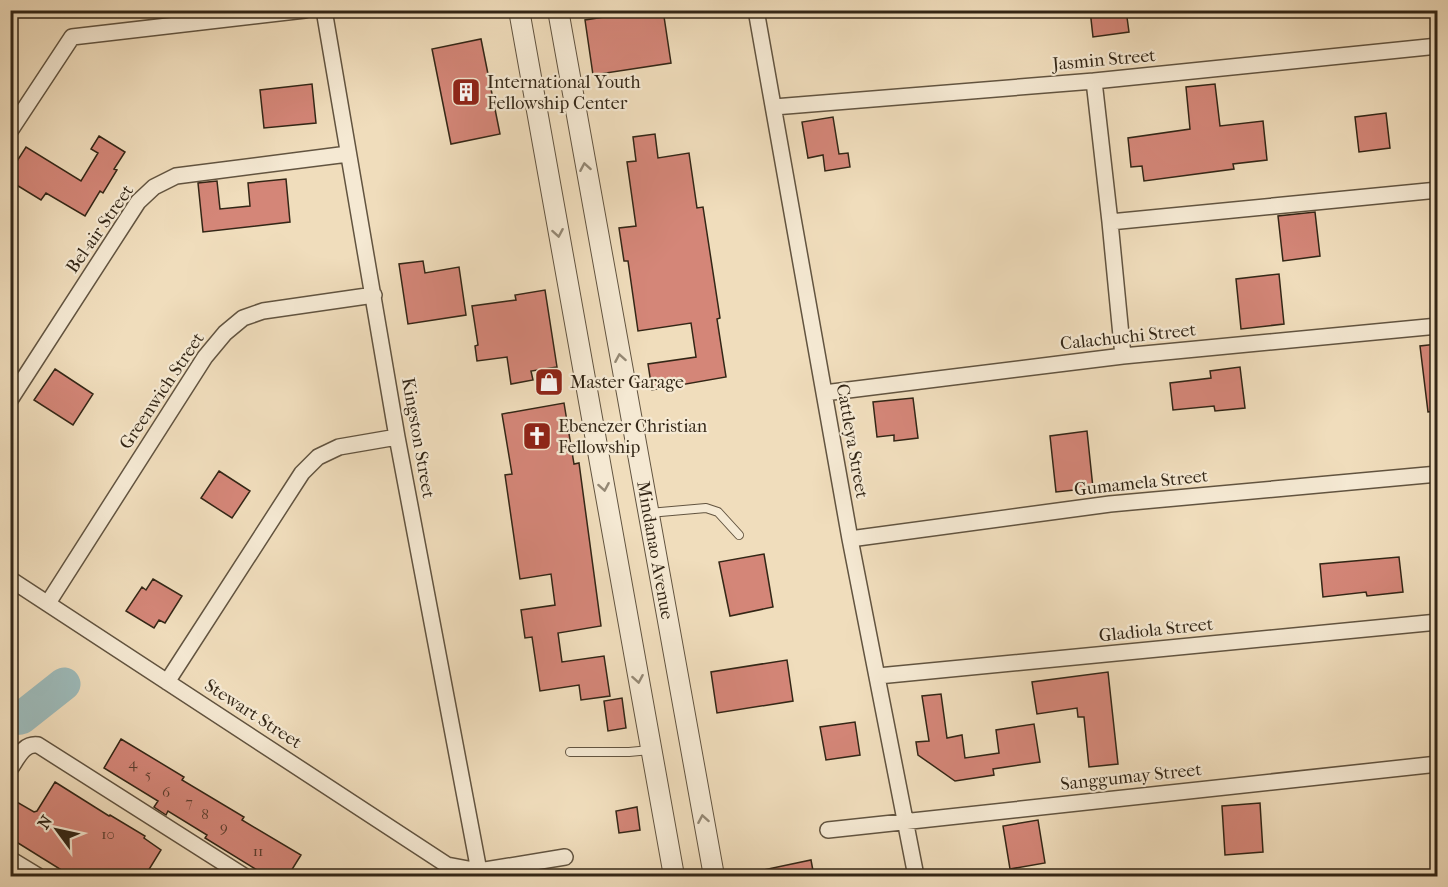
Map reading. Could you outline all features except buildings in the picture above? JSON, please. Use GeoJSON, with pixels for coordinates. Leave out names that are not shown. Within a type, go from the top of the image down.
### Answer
{"type":"FeatureCollection","features":[{"type":"Feature","properties":{"kind":"street"},"geometry":{"type":"LineString","coordinates":[[10,131],[72,37],[305,10]]}},
{"type":"Feature","properties":{"kind":"street","name":"Kingston Street"},"geometry":{"type":"LineString","coordinates":[[324,10],[397,436],[479,871]]}},
{"type":"Feature","properties":{"kind":"street"},"geometry":{"type":"LineString","coordinates":[[519,10],[674,876]]}},
{"type":"Feature","properties":{"kind":"street","name":"Mindanao Avenue"},"geometry":{"type":"LineString","coordinates":[[558,10],[714,876]]}},
{"type":"Feature","properties":{"kind":"street","name":"Cattleya Street"},"geometry":{"type":"LineString","coordinates":[[756,10],[850,539],[916,876]]}},
{"type":"Feature","properties":{"kind":"street","name":"Jasmin Street"},"geometry":{"type":"LineString","coordinates":[[774,107],[1094,81],[1437,46]]}},
{"type":"Feature","properties":{"kind":"street"},"geometry":{"type":"LineString","coordinates":[[1094,81],[1123,356]]}},
{"type":"Feature","properties":{"kind":"street","name":"Bel-air Street"},"geometry":{"type":"LineString","coordinates":[[10,400],[138,202],[154,187],[176,176],[348,154]]}},
{"type":"Feature","properties":{"kind":"street"},"geometry":{"type":"LineString","coordinates":[[1110,222],[1437,190]]}},
{"type":"Feature","properties":{"kind":"street","name":"Greenwich Street"},"geometry":{"type":"LineString","coordinates":[[48,603],[205,357],[225,333],[243,318],[263,311],[374,295]]}},
{"type":"Feature","properties":{"kind":"street","name":"Calachuchi Street"},"geometry":{"type":"LineString","coordinates":[[824,393],[1123,356],[1437,326]]}},
{"type":"Feature","properties":{"kind":"street"},"geometry":{"type":"LineString","coordinates":[[167,682],[303,473],[318,457],[339,447],[397,436]]}},
{"type":"Feature","properties":{"kind":"street","name":"Gumamela Street"},"geometry":{"type":"LineString","coordinates":[[850,539],[1110,504],[1437,474]]}},
{"type":"Feature","properties":{"kind":"street","name":"Stewart Street"},"geometry":{"type":"LineString","coordinates":[[10,579],[447,864],[479,871]]}},
{"type":"Feature","properties":{"kind":"street","name":"Gladiola Street"},"geometry":{"type":"LineString","coordinates":[[878,676],[1437,622]]}},
{"type":"Feature","properties":{"kind":"street"},"geometry":{"type":"LineString","coordinates":[[10,769],[24,748],[31,744],[47,749],[244,876]]}},
{"type":"Feature","properties":{"kind":"street","name":"Sanggumay Street"},"geometry":{"type":"LineString","coordinates":[[828,830],[1437,764]]}},
{"type":"Feature","properties":{"kind":"street"},"geometry":{"type":"LineString","coordinates":[[479,871],[565,857]]}},
{"type":"Feature","properties":{"kind":"street"},"geometry":{"type":"LineString","coordinates":[[10,859],[38,876]]}},
{"type":"Feature","properties":{"kind":"lane"},"geometry":{"type":"LineString","coordinates":[[648,513],[706,508],[718,512],[739,535]]}},
{"type":"Feature","properties":{"kind":"lane"},"geometry":{"type":"LineString","coordinates":[[570,752],[651,750]]}},
{"type":"Feature","properties":{"kind":"waterway"},"geometry":{"type":"LineString","coordinates":[[10,719],[21,718],[64,684]]}},
{"type":"Feature","properties":{"kind":"place","name":"International Youth Fellowship Center"},"geometry":{"type":"Point","coordinates":[466,92]}},
{"type":"Feature","properties":{"kind":"place","name":"Master Garage"},"geometry":{"type":"Point","coordinates":[549,382]}},
{"type":"Feature","properties":{"kind":"place","name":"Ebenezer Christian Fellowship"},"geometry":{"type":"Point","coordinates":[537,436]}}]}
